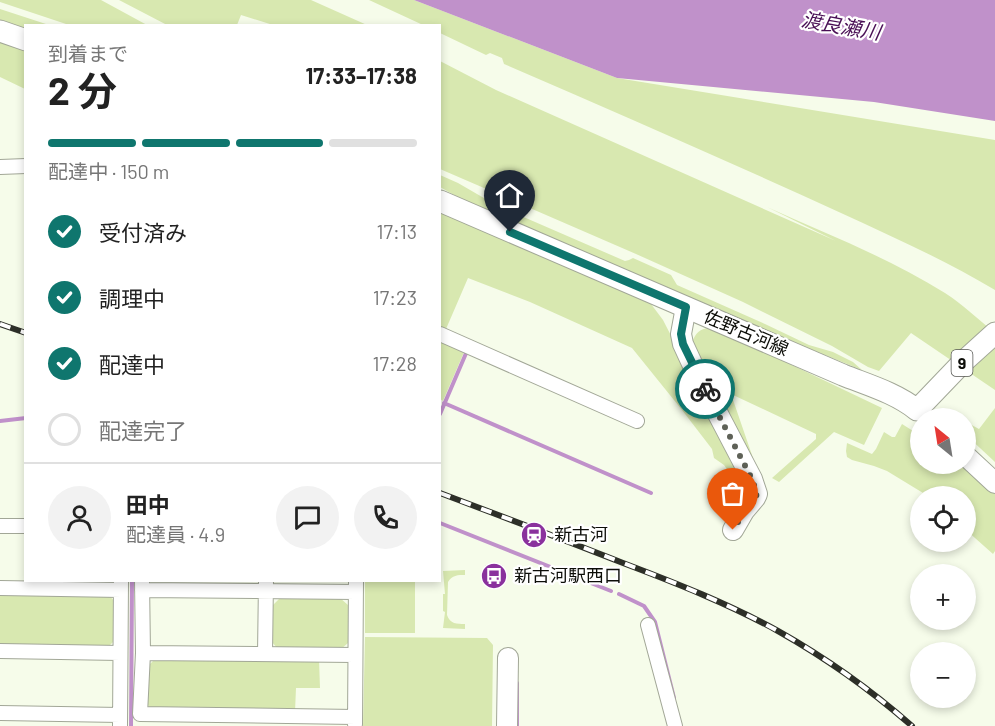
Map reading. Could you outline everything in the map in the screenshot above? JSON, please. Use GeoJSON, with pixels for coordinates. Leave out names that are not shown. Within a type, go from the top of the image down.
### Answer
{"type":"FeatureCollection","features":[{"type":"Feature","properties":{"kind":"main road"},"geometry":{"type":"LineString","coordinates":[[0,31],[24,39]]}},
{"type":"Feature","properties":{"kind":"main road","name":"佐野古河線"},"geometry":{"type":"LineString","coordinates":[[441,201],[924,408],[995,333]]}},
{"type":"Feature","properties":{"kind":"street"},"geometry":{"type":"LineString","coordinates":[[0,167],[24,166]]}},
{"type":"Feature","properties":{"kind":"street"},"geometry":{"type":"LineString","coordinates":[[686,307],[681,334],[683,344],[752,479],[757,494],[733,530]]}},
{"type":"Feature","properties":{"kind":"street"},"geometry":{"type":"LineString","coordinates":[[441,334],[637,421]]}},
{"type":"Feature","properties":{"kind":"street"},"geometry":{"type":"LineString","coordinates":[[976,465],[995,483]]}},
{"type":"Feature","properties":{"kind":"street"},"geometry":{"type":"LineString","coordinates":[[0,526],[24,526]]}},
{"type":"Feature","properties":{"kind":"street"},"geometry":{"type":"LineString","coordinates":[[0,588],[121,585],[120,721],[0,714]]}},
{"type":"Feature","properties":{"kind":"street"},"geometry":{"type":"LineString","coordinates":[[142,586],[356,586],[355,722],[140,714],[143,653],[142,586]]}},
{"type":"Feature","properties":{"kind":"street"},"geometry":{"type":"LineString","coordinates":[[265,654],[266,586]]}},
{"type":"Feature","properties":{"kind":"street"},"geometry":{"type":"LineString","coordinates":[[648,625],[675,726]]}},
{"type":"Feature","properties":{"kind":"street"},"geometry":{"type":"LineString","coordinates":[[0,651],[120,653]]}},
{"type":"Feature","properties":{"kind":"street"},"geometry":{"type":"LineString","coordinates":[[143,653],[356,655]]}},
{"type":"Feature","properties":{"kind":"street"},"geometry":{"type":"LineString","coordinates":[[507,726],[508,658]]}},
{"type":"Feature","properties":{"kind":"green space"},"geometry":{"type":"Polygon","coordinates":[[[0,0],[101,0],[145,24],[66,24],[0,2],[0,0]]]}},
{"type":"Feature","properties":{"kind":"green space"},"geometry":{"type":"Polygon","coordinates":[[[119,0],[311,0],[365,24],[270,24],[241,15],[237,24],[165,24],[119,0]]]}},
{"type":"Feature","properties":{"kind":"green space"},"geometry":{"type":"Polygon","coordinates":[[[369,0],[414,0],[617,78],[995,140],[995,290],[938,259],[860,222],[504,64],[502,58],[490,53],[486,55],[441,33],[441,24],[421,24],[369,0]]]}},
{"type":"Feature","properties":{"kind":"green space"},"geometry":{"type":"Polygon","coordinates":[[[0,9],[46,24],[24,24],[24,34],[0,26],[0,9]]]}},
{"type":"Feature","properties":{"kind":"green space"},"geometry":{"type":"Polygon","coordinates":[[[0,39],[24,48],[24,89],[0,77],[0,39]]]}},
{"type":"Feature","properties":{"kind":"green space"},"geometry":{"type":"Polygon","coordinates":[[[441,62],[496,90],[836,241],[767,207],[835,237],[924,280],[951,297],[995,333],[995,390],[911,333],[879,371],[743,302],[441,169],[441,62]]]}},
{"type":"Feature","properties":{"kind":"green space"},"geometry":{"type":"Polygon","coordinates":[[[441,175],[496,205],[625,261],[633,258],[671,275],[677,285],[809,345],[833,352],[853,362],[862,370],[810,349],[468,203],[441,188],[441,175]]]}},
{"type":"Feature","properties":{"kind":"green space"},"geometry":{"type":"Polygon","coordinates":[[[441,212],[651,304],[663,320],[747,484],[748,491],[737,504],[741,490],[724,465],[714,458],[712,449],[632,348],[530,302],[468,278],[446,329],[448,332],[441,330],[441,212]]]}},
{"type":"Feature","properties":{"kind":"green space"},"geometry":{"type":"Polygon","coordinates":[[[707,328],[731,336],[882,408],[864,445],[834,432],[779,482],[772,478],[816,439],[816,434],[731,394],[754,461],[752,463],[691,346],[696,334],[707,328]]]}},
{"type":"Feature","properties":{"kind":"green space"},"geometry":{"type":"Polygon","coordinates":[[[441,339],[465,350],[443,401],[441,400],[441,339]]]}},
{"type":"Feature","properties":{"kind":"green space"},"geometry":{"type":"Polygon","coordinates":[[[995,408],[995,462],[976,444],[976,427],[979,429],[995,408]]]}},
{"type":"Feature","properties":{"kind":"green space"},"geometry":{"type":"Polygon","coordinates":[[[902,424],[910,429],[910,474],[974,474],[995,494],[995,551],[993,554],[976,539],[976,486],[912,486],[887,471],[847,457],[847,443],[872,454],[884,432],[895,437],[902,424]]]}},
{"type":"Feature","properties":{"kind":"green space"},"geometry":{"type":"Polygon","coordinates":[[[465,570],[465,575],[453,577],[448,582],[447,615],[452,622],[465,624],[465,629],[443,628],[445,612],[443,611],[443,594],[445,594],[443,571],[465,570]]]}},
{"type":"Feature","properties":{"kind":"green space"},"geometry":{"type":"Polygon","coordinates":[[[365,582],[415,582],[415,633],[365,633],[365,582]]]}},
{"type":"Feature","properties":{"kind":"green space"},"geometry":{"type":"Polygon","coordinates":[[[0,595],[109,595],[115,602],[115,640],[109,646],[0,645],[0,595]]]}},
{"type":"Feature","properties":{"kind":"green space"},"geometry":{"type":"Polygon","coordinates":[[[281,597],[340,598],[348,605],[348,643],[341,649],[278,649],[271,641],[272,606],[281,597]]]}},
{"type":"Feature","properties":{"kind":"green space"},"geometry":{"type":"Polygon","coordinates":[[[365,637],[487,638],[493,645],[492,726],[363,726],[365,637]]]}},
{"type":"Feature","properties":{"kind":"green space"},"geometry":{"type":"Polygon","coordinates":[[[156,658],[319,659],[320,688],[296,688],[295,712],[153,711],[146,703],[147,667],[156,658]]]}},
{"type":"Feature","properties":{"kind":"water","name":"渡良瀬川"},"geometry":{"type":"Polygon","coordinates":[[[414,0],[995,0],[995,121],[874,102],[617,78],[414,0]]]}},
{"type":"Feature","properties":{"kind":"waterway"},"geometry":{"type":"LineString","coordinates":[[441,412],[467,351]]}},
{"type":"Feature","properties":{"kind":"waterway"},"geometry":{"type":"LineString","coordinates":[[444,403],[651,493]]}},
{"type":"Feature","properties":{"kind":"waterway"},"geometry":{"type":"LineString","coordinates":[[0,421],[24,418]]}},
{"type":"Feature","properties":{"kind":"waterway"},"geometry":{"type":"LineString","coordinates":[[441,523],[611,591]]}},
{"type":"Feature","properties":{"kind":"waterway"},"geometry":{"type":"LineString","coordinates":[[131,726],[132,582]]}},
{"type":"Feature","properties":{"kind":"waterway"},"geometry":{"type":"LineString","coordinates":[[619,594],[644,606],[655,622],[674,698]]}},
{"type":"Feature","properties":{"kind":"waterway"},"geometry":{"type":"LineString","coordinates":[[517,683],[517,726]]}},
{"type":"Feature","properties":{"kind":"railway"},"geometry":{"type":"LineString","coordinates":[[0,324],[24,332]]}},
{"type":"Feature","properties":{"kind":"railway"},"geometry":{"type":"LineString","coordinates":[[441,493],[663,578],[741,612],[796,641],[831,663],[912,726]]}},
{"type":"Feature","properties":{"kind":"way so far"},"geometry":{"type":"LineString","coordinates":[[705,389],[752,479],[757,494],[733,530]]}},
{"type":"Feature","properties":{"kind":"place","name":"新古河"},"geometry":{"type":"Point","coordinates":[534,535]}},
{"type":"Feature","properties":{"kind":"place","name":"新古河駅西口"},"geometry":{"type":"Point","coordinates":[494,576]}},
{"type":"Feature","properties":{"kind":"route"},"geometry":{"type":"LineString","coordinates":[[510,232],[686,307],[681,334],[683,344],[705,389]]}}]}
